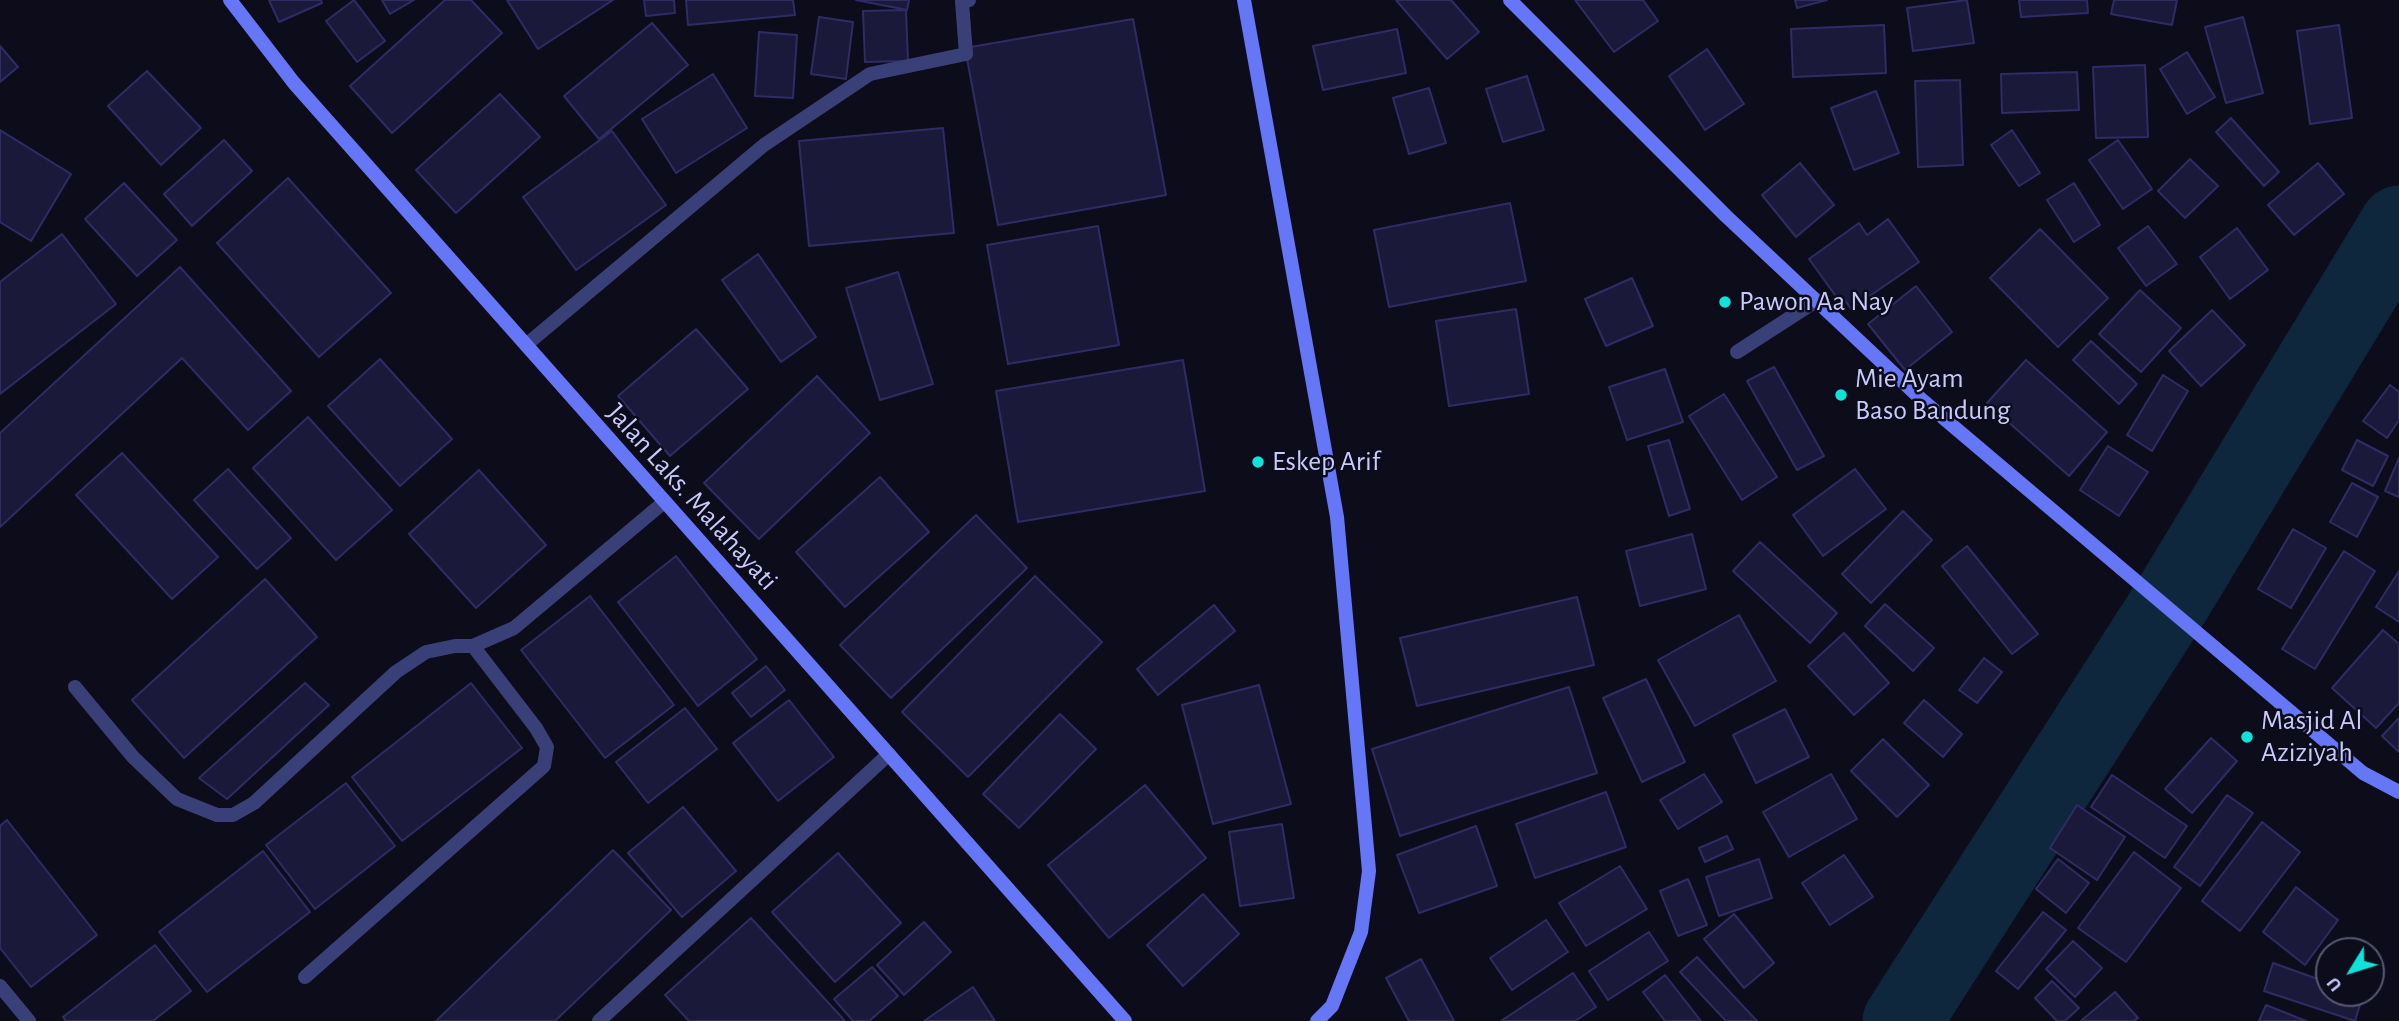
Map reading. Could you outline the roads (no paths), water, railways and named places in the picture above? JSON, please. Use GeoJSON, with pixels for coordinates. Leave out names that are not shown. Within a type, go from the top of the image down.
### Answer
{"type":"FeatureCollection","features":[{"type":"Feature","properties":{"kind":"street","name":"Jalan Laks. Malahayati"},"geometry":{"type":"LineString","coordinates":[[230,0],[293,83],[1125,1021]]}},
{"type":"Feature","properties":{"kind":"street"},"geometry":{"type":"LineString","coordinates":[[526,345],[764,145],[870,74],[966,54],[962,2],[969,0]]}},
{"type":"Feature","properties":{"kind":"street"},"geometry":{"type":"LineString","coordinates":[[1244,0],[1337,517],[1370,871],[1361,932],[1332,1006],[1317,1021]]}},
{"type":"Feature","properties":{"kind":"street"},"geometry":{"type":"LineString","coordinates":[[1510,0],[1726,216],[1921,399],[2362,773],[2399,792]]}},
{"type":"Feature","properties":{"kind":"street"},"geometry":{"type":"LineString","coordinates":[[1737,352],[1816,301]]}},
{"type":"Feature","properties":{"kind":"street"},"geometry":{"type":"LineString","coordinates":[[75,687],[133,757],[177,799],[217,815],[233,815],[254,803],[396,672],[426,652],[455,646],[473,646],[514,628],[663,502]]}},
{"type":"Feature","properties":{"kind":"street"},"geometry":{"type":"LineString","coordinates":[[305,977],[544,766],[547,747],[536,728],[473,646]]}},
{"type":"Feature","properties":{"kind":"street"},"geometry":{"type":"LineString","coordinates":[[599,1021],[889,754]]}},
{"type":"Feature","properties":{"kind":"street"},"geometry":{"type":"LineString","coordinates":[[0,986],[29,1021]]}},
{"type":"Feature","properties":{"kind":"waterway"},"geometry":{"type":"LineString","coordinates":[[1902,1021],[2172,600],[2399,225]]}},
{"type":"Feature","properties":{"kind":"place","name":"Pawon Aa Nay"},"geometry":{"type":"Point","coordinates":[1725,302]}},
{"type":"Feature","properties":{"kind":"place","name":"Mie Ayam Baso Bandung"},"geometry":{"type":"Point","coordinates":[1841,395]}},
{"type":"Feature","properties":{"kind":"place","name":"Eskep Arif"},"geometry":{"type":"Point","coordinates":[1258,462]}},
{"type":"Feature","properties":{"kind":"place","name":"Masjid Al Aziziyah"},"geometry":{"type":"Point","coordinates":[2247,737]}}]}
